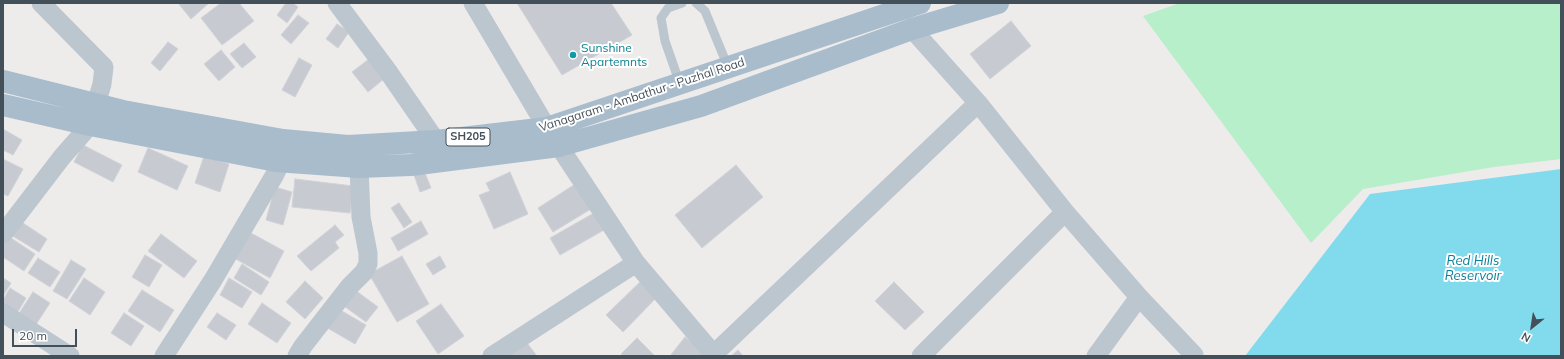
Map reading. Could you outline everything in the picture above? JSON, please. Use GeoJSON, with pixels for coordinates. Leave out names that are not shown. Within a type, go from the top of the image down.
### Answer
{"type":"FeatureCollection","features":[{"type":"Feature","properties":{"kind":"main road","name":"Vanagaram - Ambathur - Puzhal Road"},"geometry":{"type":"LineString","coordinates":[[3,81],[97,103],[123,111],[283,140],[348,146],[553,137],[680,84],[920,3]]}},
{"type":"Feature","properties":{"kind":"main road"},"geometry":{"type":"LineString","coordinates":[[3,105],[90,125],[281,162],[359,167],[411,165],[701,106],[912,29],[998,3]]}},
{"type":"Feature","properties":{"kind":"main road"},"geometry":{"type":"LineString","coordinates":[[758,57],[769,81]]}},
{"type":"Feature","properties":{"kind":"street"},"geometry":{"type":"LineString","coordinates":[[3,234],[62,157],[90,125],[102,84],[104,67],[41,3]]}},
{"type":"Feature","properties":{"kind":"street"},"geometry":{"type":"LineString","coordinates":[[336,3],[387,70],[436,141]]}},
{"type":"Feature","properties":{"kind":"street"},"geometry":{"type":"LineString","coordinates":[[473,3],[553,137],[636,263],[714,355],[978,103]]}},
{"type":"Feature","properties":{"kind":"street"},"geometry":{"type":"LineString","coordinates":[[912,29],[978,103],[1065,212],[1139,297],[1194,356]]}},
{"type":"Feature","properties":{"kind":"street"},"geometry":{"type":"LineString","coordinates":[[164,356],[217,273],[281,162],[283,140]]}},
{"type":"Feature","properties":{"kind":"street"},"geometry":{"type":"LineString","coordinates":[[297,356],[303,346],[349,287],[364,272],[368,264],[368,253],[361,217],[359,167]]}},
{"type":"Feature","properties":{"kind":"street"},"geometry":{"type":"LineString","coordinates":[[921,356],[1065,212]]}},
{"type":"Feature","properties":{"kind":"street"},"geometry":{"type":"LineString","coordinates":[[492,356],[636,263]]}},
{"type":"Feature","properties":{"kind":"street"},"geometry":{"type":"LineString","coordinates":[[1096,356],[1139,297]]}},
{"type":"Feature","properties":{"kind":"street"},"geometry":{"type":"LineString","coordinates":[[3,313],[70,356]]}},
{"type":"Feature","properties":{"kind":"lane"},"geometry":{"type":"LineString","coordinates":[[680,84],[665,41],[661,18],[668,8],[682,3]]}},
{"type":"Feature","properties":{"kind":"lane"},"geometry":{"type":"LineString","coordinates":[[696,3],[705,11],[728,67]]}},
{"type":"Feature","properties":{"kind":"green space"},"geometry":{"type":"Polygon","coordinates":[[[1180,3],[1561,3],[1561,159],[1494,167],[1363,189],[1311,243],[1143,16],[1180,3]]]}},
{"type":"Feature","properties":{"kind":"water","name":"Red Hills Reservoir"},"geometry":{"type":"Polygon","coordinates":[[[1561,169],[1561,356],[1245,356],[1370,194],[1561,169]]]}},
{"type":"Feature","properties":{"kind":"building"},"geometry":{"type":"Polygon","coordinates":[[[178,3],[209,3],[191,19],[178,3]]]}},
{"type":"Feature","properties":{"kind":"building"},"geometry":{"type":"Polygon","coordinates":[[[221,3],[239,3],[254,21],[222,45],[201,18],[221,3]]]}},
{"type":"Feature","properties":{"kind":"building"},"geometry":{"type":"Polygon","coordinates":[[[286,3],[293,3],[298,7],[287,23],[277,15],[286,3]]]}},
{"type":"Feature","properties":{"kind":"building","name":"Sunshine Apartemnts"},"geometry":{"type":"Polygon","coordinates":[[[517,3],[611,3],[632,35],[562,75],[517,3]]]}},
{"type":"Feature","properties":{"kind":"building"},"geometry":{"type":"Polygon","coordinates":[[[298,15],[309,23],[291,44],[281,35],[298,15]]]}},
{"type":"Feature","properties":{"kind":"building"},"geometry":{"type":"Polygon","coordinates":[[[1011,21],[1031,46],[990,79],[970,54],[1011,21]]]}},
{"type":"Feature","properties":{"kind":"building"},"geometry":{"type":"Polygon","coordinates":[[[337,24],[349,32],[338,48],[326,39],[337,24]]]}},
{"type":"Feature","properties":{"kind":"building"},"geometry":{"type":"Polygon","coordinates":[[[168,42],[178,49],[160,71],[151,63],[168,42]]]}},
{"type":"Feature","properties":{"kind":"building"},"geometry":{"type":"Polygon","coordinates":[[[244,43],[256,57],[242,68],[230,54],[244,43]]]}},
{"type":"Feature","properties":{"kind":"building"},"geometry":{"type":"Polygon","coordinates":[[[221,50],[235,67],[219,81],[204,64],[221,50]]]}},
{"type":"Feature","properties":{"kind":"building"},"geometry":{"type":"Polygon","coordinates":[[[299,58],[312,65],[295,97],[282,90],[299,58]]]}},
{"type":"Feature","properties":{"kind":"building"},"geometry":{"type":"Polygon","coordinates":[[[369,59],[385,78],[368,92],[352,72],[369,59]]]}},
{"type":"Feature","properties":{"kind":"building"},"geometry":{"type":"Polygon","coordinates":[[[3,129],[22,140],[13,155],[3,150],[3,129]]]}},
{"type":"Feature","properties":{"kind":"building"},"geometry":{"type":"Polygon","coordinates":[[[83,145],[122,165],[113,182],[74,162],[83,145]]]}},
{"type":"Feature","properties":{"kind":"building"},"geometry":{"type":"Polygon","coordinates":[[[148,148],[188,166],[177,190],[138,172],[148,148]]]}},
{"type":"Feature","properties":{"kind":"building"},"geometry":{"type":"Polygon","coordinates":[[[204,156],[229,164],[220,192],[195,183],[204,156]]]}},
{"type":"Feature","properties":{"kind":"building"},"geometry":{"type":"Polygon","coordinates":[[[3,159],[23,169],[8,196],[3,194],[3,159]]]}},
{"type":"Feature","properties":{"kind":"building"},"geometry":{"type":"Polygon","coordinates":[[[736,165],[763,197],[702,248],[675,215],[736,165]]]}},
{"type":"Feature","properties":{"kind":"building"},"geometry":{"type":"Polygon","coordinates":[[[423,168],[431,188],[420,192],[413,172],[423,168]]]}},
{"type":"Feature","properties":{"kind":"building"},"geometry":{"type":"Polygon","coordinates":[[[510,172],[528,214],[494,229],[479,195],[490,191],[486,183],[510,172]]]}},
{"type":"Feature","properties":{"kind":"building"},"geometry":{"type":"Polygon","coordinates":[[[295,179],[353,186],[350,213],[292,207],[295,179]]]}},
{"type":"Feature","properties":{"kind":"building"},"geometry":{"type":"Polygon","coordinates":[[[580,181],[596,206],[553,232],[538,208],[580,181]]]}},
{"type":"Feature","properties":{"kind":"building"},"geometry":{"type":"Polygon","coordinates":[[[275,187],[292,192],[283,225],[266,220],[275,187]]]}},
{"type":"Feature","properties":{"kind":"building"},"geometry":{"type":"Polygon","coordinates":[[[399,203],[412,222],[404,228],[391,208],[399,203]]]}},
{"type":"Feature","properties":{"kind":"building"},"geometry":{"type":"Polygon","coordinates":[[[594,213],[604,230],[560,255],[550,238],[594,213]]]}},
{"type":"Feature","properties":{"kind":"building"},"geometry":{"type":"Polygon","coordinates":[[[20,221],[47,239],[39,252],[11,235],[20,221]]]}},
{"type":"Feature","properties":{"kind":"building"},"geometry":{"type":"Polygon","coordinates":[[[421,221],[428,234],[398,251],[391,238],[421,221]]]}},
{"type":"Feature","properties":{"kind":"building"},"geometry":{"type":"Polygon","coordinates":[[[335,225],[344,235],[335,242],[339,248],[311,271],[297,256],[335,225]]]}},
{"type":"Feature","properties":{"kind":"building"},"geometry":{"type":"Polygon","coordinates":[[[249,232],[284,251],[270,278],[234,258],[249,232]]]}},
{"type":"Feature","properties":{"kind":"building"},"geometry":{"type":"Polygon","coordinates":[[[161,234],[197,261],[184,278],[148,251],[161,234]]]}},
{"type":"Feature","properties":{"kind":"building"},"geometry":{"type":"Polygon","coordinates":[[[8,236],[35,254],[24,271],[3,257],[3,244],[8,236]]]}},
{"type":"Feature","properties":{"kind":"building"},"geometry":{"type":"Polygon","coordinates":[[[145,255],[162,265],[149,287],[132,277],[145,255]]]}},
{"type":"Feature","properties":{"kind":"building"},"geometry":{"type":"Polygon","coordinates":[[[402,256],[429,304],[397,322],[369,274],[402,256]]]}},
{"type":"Feature","properties":{"kind":"building"},"geometry":{"type":"Polygon","coordinates":[[[440,256],[446,267],[433,275],[426,264],[440,256]]]}},
{"type":"Feature","properties":{"kind":"building"},"geometry":{"type":"Polygon","coordinates":[[[38,258],[60,272],[50,287],[28,273],[38,258]]]}},
{"type":"Feature","properties":{"kind":"building"},"geometry":{"type":"Polygon","coordinates":[[[71,260],[86,269],[67,299],[53,291],[71,260]]]}},
{"type":"Feature","properties":{"kind":"building"},"geometry":{"type":"Polygon","coordinates":[[[242,264],[269,282],[261,295],[234,278],[242,264]]]}},
{"type":"Feature","properties":{"kind":"building"},"geometry":{"type":"Polygon","coordinates":[[[3,278],[11,283],[3,296],[3,278]]]}},
{"type":"Feature","properties":{"kind":"building"},"geometry":{"type":"Polygon","coordinates":[[[84,278],[105,292],[90,315],[69,301],[84,278]]]}},
{"type":"Feature","properties":{"kind":"building"},"geometry":{"type":"Polygon","coordinates":[[[229,278],[252,292],[242,308],[220,295],[229,278]]]}},
{"type":"Feature","properties":{"kind":"building"},"geometry":{"type":"Polygon","coordinates":[[[644,278],[660,294],[623,332],[606,315],[644,278]]]}},
{"type":"Feature","properties":{"kind":"building"},"geometry":{"type":"Polygon","coordinates":[[[305,281],[323,298],[305,319],[286,302],[305,281]]]}},
{"type":"Feature","properties":{"kind":"building"},"geometry":{"type":"Polygon","coordinates":[[[894,282],[924,312],[905,330],[875,301],[894,282]]]}},
{"type":"Feature","properties":{"kind":"building"},"geometry":{"type":"Polygon","coordinates":[[[10,288],[26,298],[16,315],[3,307],[3,300],[10,288]]]}},
{"type":"Feature","properties":{"kind":"building"},"geometry":{"type":"Polygon","coordinates":[[[142,290],[174,310],[160,332],[128,311],[142,290]]]}},
{"type":"Feature","properties":{"kind":"building"},"geometry":{"type":"Polygon","coordinates":[[[355,290],[378,307],[366,322],[344,306],[355,290]]]}},
{"type":"Feature","properties":{"kind":"building"},"geometry":{"type":"Polygon","coordinates":[[[33,292],[50,303],[35,326],[18,315],[33,292]]]}},
{"type":"Feature","properties":{"kind":"building"},"geometry":{"type":"Polygon","coordinates":[[[262,303],[291,323],[277,343],[248,324],[262,303]]]}},
{"type":"Feature","properties":{"kind":"building"},"geometry":{"type":"Polygon","coordinates":[[[441,304],[464,336],[438,354],[416,321],[441,304]]]}},
{"type":"Feature","properties":{"kind":"building"},"geometry":{"type":"Polygon","coordinates":[[[335,307],[366,325],[355,344],[324,326],[335,307]]]}},
{"type":"Feature","properties":{"kind":"building"},"geometry":{"type":"Polygon","coordinates":[[[124,313],[144,326],[131,346],[111,333],[124,313]]]}},
{"type":"Feature","properties":{"kind":"building"},"geometry":{"type":"Polygon","coordinates":[[[217,313],[236,325],[226,340],[207,327],[217,313]]]}},
{"type":"Feature","properties":{"kind":"building"},"geometry":{"type":"Polygon","coordinates":[[[685,337],[710,356],[670,356],[685,337]]]}},
{"type":"Feature","properties":{"kind":"building"},"geometry":{"type":"Polygon","coordinates":[[[637,338],[655,356],[623,356],[621,354],[637,338]]]}},
{"type":"Feature","properties":{"kind":"building"},"geometry":{"type":"Polygon","coordinates":[[[524,339],[537,356],[503,356],[524,339]]]}},
{"type":"Feature","properties":{"kind":"building"},"geometry":{"type":"Polygon","coordinates":[[[738,350],[743,356],[731,356],[738,350]]]}},
{"type":"Feature","properties":{"kind":"place","name":"Sunshine Apartemnts"},"geometry":{"type":"Point","coordinates":[573,55]}}]}
